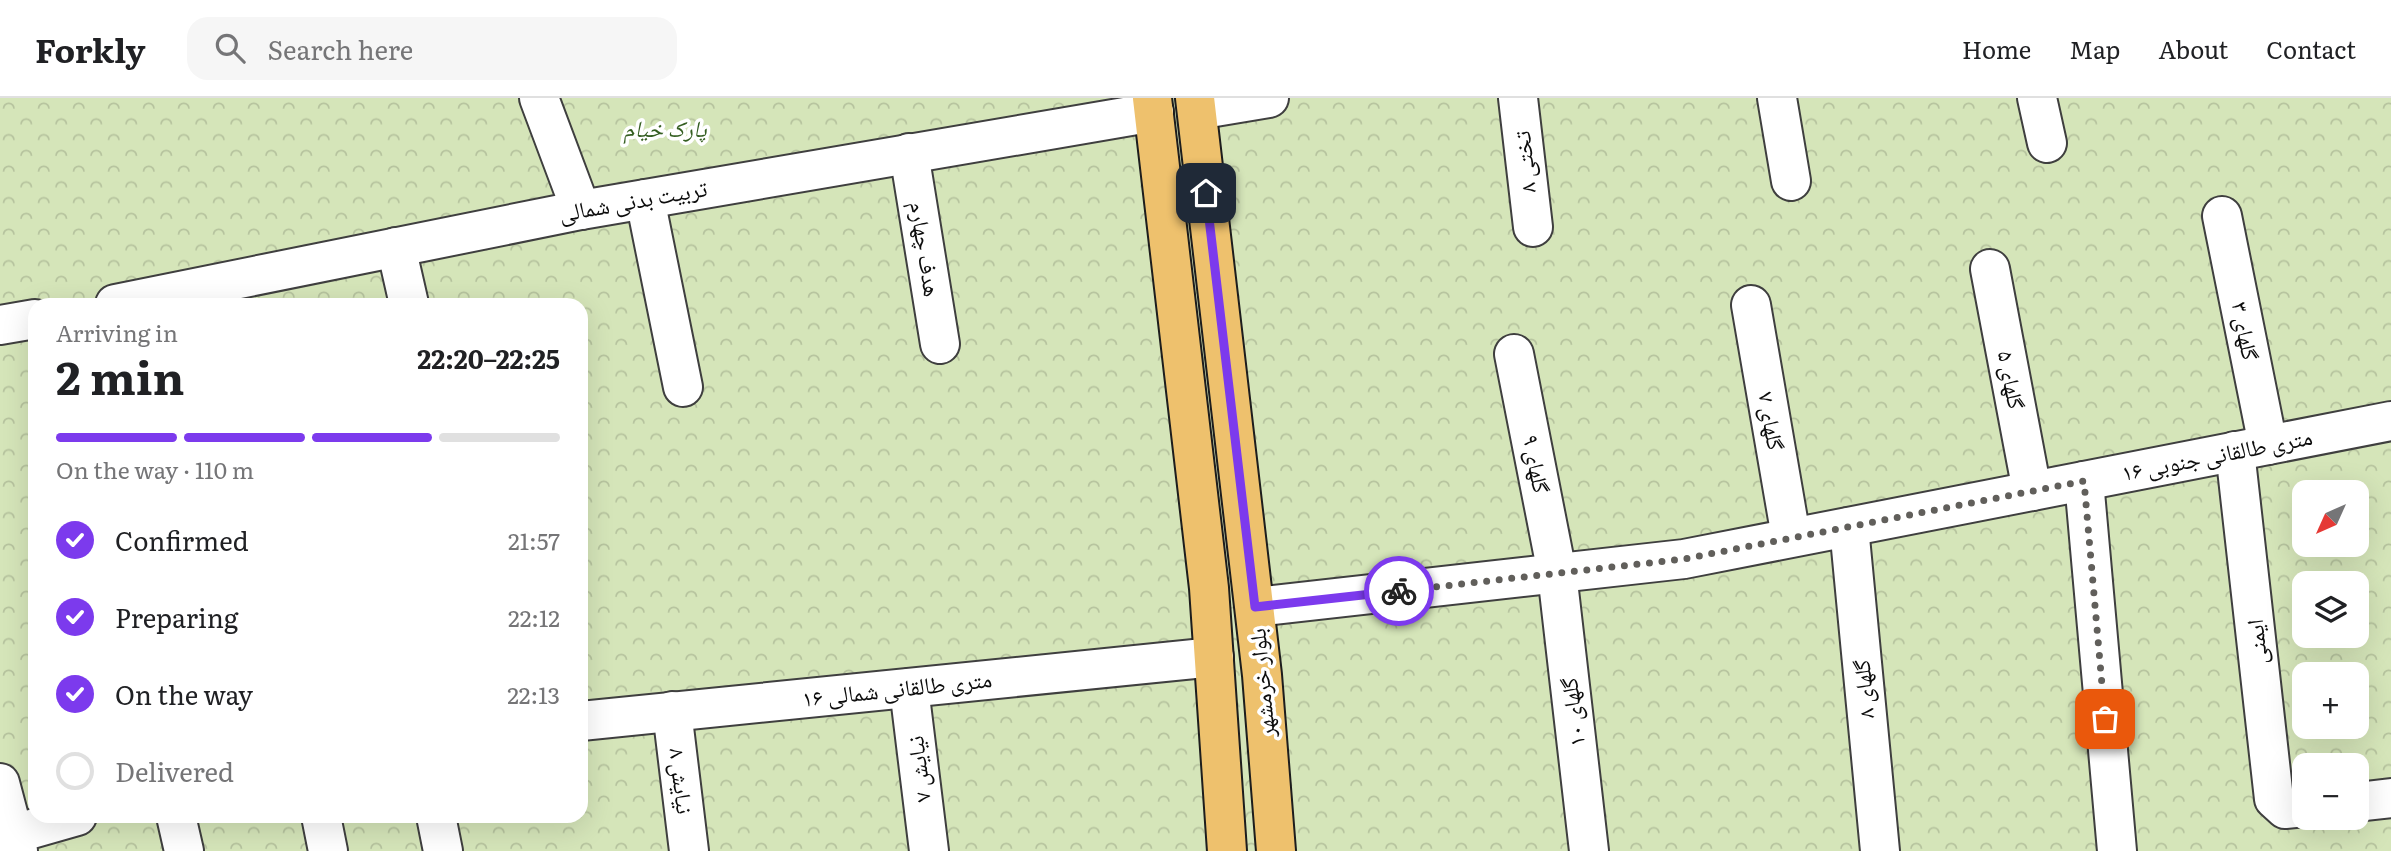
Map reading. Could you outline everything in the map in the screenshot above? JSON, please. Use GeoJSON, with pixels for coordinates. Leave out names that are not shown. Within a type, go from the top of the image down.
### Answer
{"type":"FeatureCollection","features":[{"type":"Feature","properties":{"kind":"main road","name":"بلوار خرمشهر"},"geometry":{"type":"LineString","coordinates":[[1196,104],[1255,607],[1276,851]]}},
{"type":"Feature","properties":{"kind":"main road","name":"بلوار خرمشهر"},"geometry":{"type":"LineString","coordinates":[[1153,105],[1209,589],[1227,851]]}},
{"type":"Feature","properties":{"kind":"street"},"geometry":{"type":"LineString","coordinates":[[539,98],[581,210]]}},
{"type":"Feature","properties":{"kind":"street"},"geometry":{"type":"LineString","coordinates":[[1196,104],[1269,98]]}},
{"type":"Feature","properties":{"kind":"street","name":"تختی ۸"},"geometry":{"type":"LineString","coordinates":[[1518,98],[1532,227]]}},
{"type":"Feature","properties":{"kind":"street"},"geometry":{"type":"LineString","coordinates":[[1777,98],[1791,181]]}},
{"type":"Feature","properties":{"kind":"street"},"geometry":{"type":"LineString","coordinates":[[2037,98],[2047,143]]}},
{"type":"Feature","properties":{"kind":"street","name":"تربیت بدنی شمالی"},"geometry":{"type":"LineString","coordinates":[[156,298],[581,210],[909,153],[1153,105]]}},
{"type":"Feature","properties":{"kind":"street","name":"هدف چهارم"},"geometry":{"type":"LineString","coordinates":[[909,153],[940,344]]}},
{"type":"Feature","properties":{"kind":"street"},"geometry":{"type":"LineString","coordinates":[[645,199],[683,387]]}},
{"type":"Feature","properties":{"kind":"street","name":"گلهای ۳"},"geometry":{"type":"LineString","coordinates":[[2222,216],[2252,448]]}},
{"type":"Feature","properties":{"kind":"street"},"geometry":{"type":"LineString","coordinates":[[396,247],[408,298]]}},
{"type":"Feature","properties":{"kind":"street","name":"گلهای ۵"},"geometry":{"type":"LineString","coordinates":[[1990,270],[2032,491]]}},
{"type":"Feature","properties":{"kind":"street","name":"گلهای ۷"},"geometry":{"type":"LineString","coordinates":[[1751,305],[1791,537]]}},
{"type":"Feature","properties":{"kind":"street"},"geometry":{"type":"LineString","coordinates":[[0,325],[28,320]]}},
{"type":"Feature","properties":{"kind":"street","name":"گلهای ۹"},"geometry":{"type":"LineString","coordinates":[[1514,354],[1557,573]]}},
{"type":"Feature","properties":{"kind":"street","name":"۱۶ متری طالقانی جنوبی"},"geometry":{"type":"LineString","coordinates":[[1255,607],[1684,559],[2391,421]]}},
{"type":"Feature","properties":{"kind":"street","name":"ایمنی"},"geometry":{"type":"LineString","coordinates":[[2252,448],[2274,799],[2285,809],[2292,808]]}},
{"type":"Feature","properties":{"kind":"street"},"geometry":{"type":"LineString","coordinates":[[2084,481],[2117,851]]}},
{"type":"Feature","properties":{"kind":"street","name":"گلهای ۸"},"geometry":{"type":"LineString","coordinates":[[1849,527],[1880,851]]}},
{"type":"Feature","properties":{"kind":"street","name":"گلهای ۱۰"},"geometry":{"type":"LineString","coordinates":[[1557,573],[1589,851]]}},
{"type":"Feature","properties":{"kind":"street","name":"۱۶ متری طالقانی شمالی"},"geometry":{"type":"LineString","coordinates":[[588,720],[1214,657]]}},
{"type":"Feature","properties":{"kind":"street","name":"نیایش ۷"},"geometry":{"type":"LineString","coordinates":[[909,688],[929,851]]}},
{"type":"Feature","properties":{"kind":"street","name":"نیایش ۸"},"geometry":{"type":"LineString","coordinates":[[672,711],[689,851]]}},
{"type":"Feature","properties":{"kind":"street"},"geometry":{"type":"LineString","coordinates":[[0,783],[10,841],[58,823]]}},
{"type":"Feature","properties":{"kind":"street"},"geometry":{"type":"LineString","coordinates":[[2369,801],[2391,798]]}},
{"type":"Feature","properties":{"kind":"street"},"geometry":{"type":"LineString","coordinates":[[178,823],[184,851]]}},
{"type":"Feature","properties":{"kind":"street"},"geometry":{"type":"LineString","coordinates":[[322,823],[328,851]]}},
{"type":"Feature","properties":{"kind":"street"},"geometry":{"type":"LineString","coordinates":[[437,823],[443,851]]}},
{"type":"Feature","properties":{"kind":"green space","name":"پارک خیام"},"geometry":{"type":"Polygon","coordinates":[[[0,98],[2391,98],[2391,851],[0,851],[0,98]]]}},
{"type":"Feature","properties":{"kind":"way so far"},"geometry":{"type":"LineString","coordinates":[[1399,591],[1684,559],[2084,481],[2105,719]]}},
{"type":"Feature","properties":{"kind":"route"},"geometry":{"type":"LineString","coordinates":[[1206,193],[1255,607],[1399,591]]}}]}
